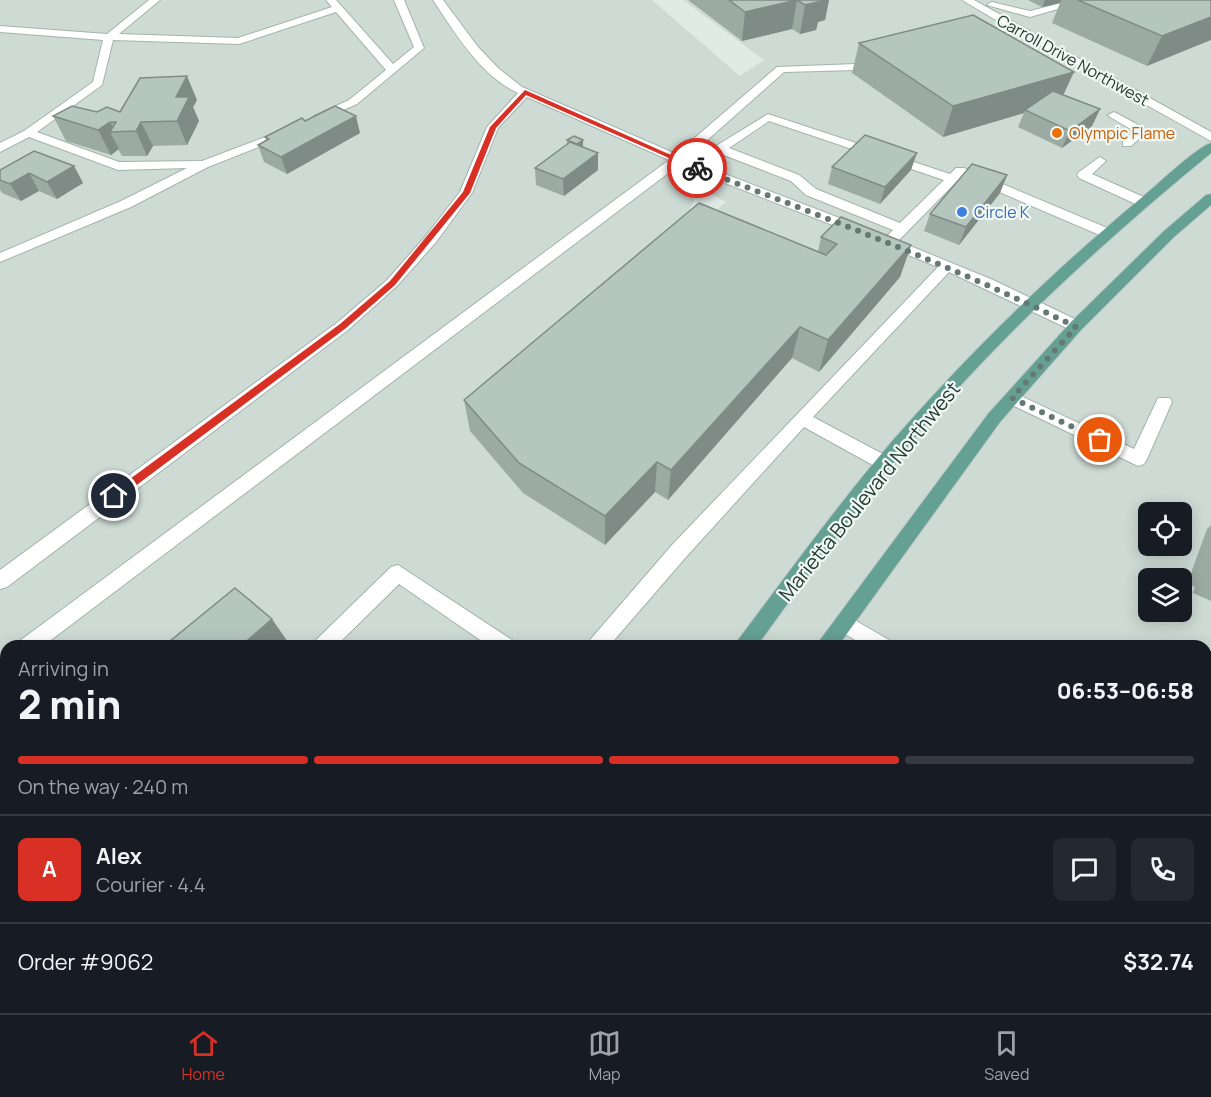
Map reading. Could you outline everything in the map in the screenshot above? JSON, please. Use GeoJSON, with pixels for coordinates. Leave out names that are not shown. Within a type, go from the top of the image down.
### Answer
{"type":"FeatureCollection","features":[{"type":"Feature","properties":{"kind":"main road","name":"Marietta Boulevard Northwest"},"geometry":{"type":"LineString","coordinates":[[750,640],[923,418],[1030,304],[1107,233],[1211,147]]}},
{"type":"Feature","properties":{"kind":"main road"},"geometry":{"type":"LineString","coordinates":[[831,640],[994,418],[1076,327],[1169,234],[1211,198]]}},
{"type":"Feature","properties":{"kind":"street"},"geometry":{"type":"LineString","coordinates":[[0,148],[28,133],[98,83],[109,37],[154,0]]}},
{"type":"Feature","properties":{"kind":"street"},"geometry":{"type":"LineString","coordinates":[[310,122],[353,102],[419,48],[399,0]]}},
{"type":"Feature","properties":{"kind":"street"},"geometry":{"type":"LineString","coordinates":[[438,0],[497,75],[525,92],[677,160],[947,266],[1076,327]]}},
{"type":"Feature","properties":{"kind":"street","name":"Carroll Drive Northwest"},"geometry":{"type":"LineString","coordinates":[[967,0],[986,7],[1013,27],[1064,55],[1134,105],[1211,137]]}},
{"type":"Feature","properties":{"kind":"street"},"geometry":{"type":"LineString","coordinates":[[986,7],[1011,0]]}},
{"type":"Feature","properties":{"kind":"street"},"geometry":{"type":"LineString","coordinates":[[986,7],[1030,14],[1084,0]]}},
{"type":"Feature","properties":{"kind":"street"},"geometry":{"type":"LineString","coordinates":[[0,29],[109,37],[239,41],[334,4],[393,71]]}},
{"type":"Feature","properties":{"kind":"street"},"geometry":{"type":"LineString","coordinates":[[969,38],[1013,27]]}},
{"type":"Feature","properties":{"kind":"street"},"geometry":{"type":"LineString","coordinates":[[1052,58],[1086,50]]}},
{"type":"Feature","properties":{"kind":"street"},"geometry":{"type":"LineString","coordinates":[[36,640],[677,160],[781,69],[856,67],[890,58]]}},
{"type":"Feature","properties":{"kind":"street"},"geometry":{"type":"LineString","coordinates":[[0,581],[343,326],[392,283],[466,193],[493,127],[525,92]]}},
{"type":"Feature","properties":{"kind":"street"},"geometry":{"type":"LineString","coordinates":[[1127,143],[1142,131],[1114,115],[1134,105]]}},
{"type":"Feature","properties":{"kind":"street"},"geometry":{"type":"LineString","coordinates":[[902,229],[811,192],[795,178],[720,149],[768,117],[952,179]]}},
{"type":"Feature","properties":{"kind":"street"},"geometry":{"type":"LineString","coordinates":[[0,258],[126,204],[204,164],[289,132]]}},
{"type":"Feature","properties":{"kind":"street"},"geometry":{"type":"LineString","coordinates":[[28,133],[118,166],[204,164]]}},
{"type":"Feature","properties":{"kind":"street"},"geometry":{"type":"LineString","coordinates":[[1100,161],[1083,175],[1143,202]]}},
{"type":"Feature","properties":{"kind":"street"},"geometry":{"type":"LineString","coordinates":[[878,238],[902,229],[960,171],[1107,233]]}},
{"type":"Feature","properties":{"kind":"street"},"geometry":{"type":"LineString","coordinates":[[602,640],[679,551],[947,266]]}},
{"type":"Feature","properties":{"kind":"street"},"geometry":{"type":"LineString","coordinates":[[1012,398],[1138,459],[1164,402]]}},
{"type":"Feature","properties":{"kind":"street"},"geometry":{"type":"LineString","coordinates":[[802,418],[886,464]]}},
{"type":"Feature","properties":{"kind":"street"},"geometry":{"type":"LineString","coordinates":[[329,640],[398,573],[496,640]]}},
{"type":"Feature","properties":{"kind":"street"},"geometry":{"type":"LineString","coordinates":[[844,623],[872,640]]}},
{"type":"Feature","properties":{"kind":"shaded area"},"geometry":{"type":"Polygon","coordinates":[[[0,0],[652,0],[740,76],[764,60],[683,0],[1211,0],[1211,640],[0,640],[0,0]],[[700,188],[672,247],[726,202],[700,188]]]}},
{"type":"Feature","properties":{"kind":"building"},"geometry":{"type":"Polygon","coordinates":[[[729,0],[797,0],[745,12],[729,0]]]}},
{"type":"Feature","properties":{"kind":"building"},"geometry":{"type":"Polygon","coordinates":[[[797,0],[820,0],[822,1],[805,5],[797,0]]]}},
{"type":"Feature","properties":{"kind":"building"},"geometry":{"type":"Polygon","coordinates":[[[1078,0],[1211,0],[1211,17],[1162,36],[1078,0]]]}},
{"type":"Feature","properties":{"kind":"building"},"geometry":{"type":"Polygon","coordinates":[[[973,15],[1074,72],[953,106],[859,43],[973,15]]]}},
{"type":"Feature","properties":{"kind":"building"},"geometry":{"type":"Polygon","coordinates":[[[187,76],[176,97],[189,97],[177,121],[141,122],[136,131],[110,132],[116,122],[110,122],[98,130],[53,116],[72,106],[97,112],[107,107],[120,112],[140,78],[187,76]]]}},
{"type":"Feature","properties":{"kind":"building"},"geometry":{"type":"Polygon","coordinates":[[[1053,91],[1100,109],[1070,131],[1025,110],[1053,91]]]}},
{"type":"Feature","properties":{"kind":"building"},"geometry":{"type":"Polygon","coordinates":[[[335,106],[356,116],[281,157],[258,145],[269,139],[265,137],[302,118],[305,121],[335,106]]]}},
{"type":"Feature","properties":{"kind":"building"},"geometry":{"type":"Polygon","coordinates":[[[865,135],[917,153],[885,187],[832,167],[865,135]]]}},
{"type":"Feature","properties":{"kind":"building"},"geometry":{"type":"Polygon","coordinates":[[[574,136],[583,140],[577,144],[567,140],[574,136]]]}},
{"type":"Feature","properties":{"kind":"building"},"geometry":{"type":"Polygon","coordinates":[[[570,142],[598,153],[563,179],[535,168],[570,142]]]}},
{"type":"Feature","properties":{"kind":"building"},"geometry":{"type":"Polygon","coordinates":[[[34,151],[74,166],[47,182],[29,173],[10,184],[0,180],[0,170],[34,151]]]}},
{"type":"Feature","properties":{"kind":"building"},"geometry":{"type":"Polygon","coordinates":[[[972,164],[1007,175],[966,227],[930,214],[972,164]]]}},
{"type":"Feature","properties":{"kind":"building"},"geometry":{"type":"Polygon","coordinates":[[[699,203],[826,255],[837,244],[821,237],[841,217],[911,245],[828,340],[800,327],[671,470],[657,462],[605,516],[519,463],[464,400],[699,203]]]}},
{"type":"Feature","properties":{"kind":"building"},"geometry":{"type":"Polygon","coordinates":[[[235,588],[272,619],[248,640],[171,640],[235,588]]]}},
{"type":"Feature","properties":{"kind":"way so far"},"geometry":{"type":"LineString","coordinates":[[697,168],[786,200],[987,283],[1076,327],[1012,398],[1100,440]]}},
{"type":"Feature","properties":{"kind":"place","name":"Olympic Flame"},"geometry":{"type":"Point","coordinates":[1057,133]}},
{"type":"Feature","properties":{"kind":"place","name":"Circle K"},"geometry":{"type":"Point","coordinates":[962,212]}},
{"type":"Feature","properties":{"kind":"route"},"geometry":{"type":"LineString","coordinates":[[114,496],[343,326],[392,283],[431,239],[466,193],[493,127],[525,92],[631,141],[697,168]]}}]}
